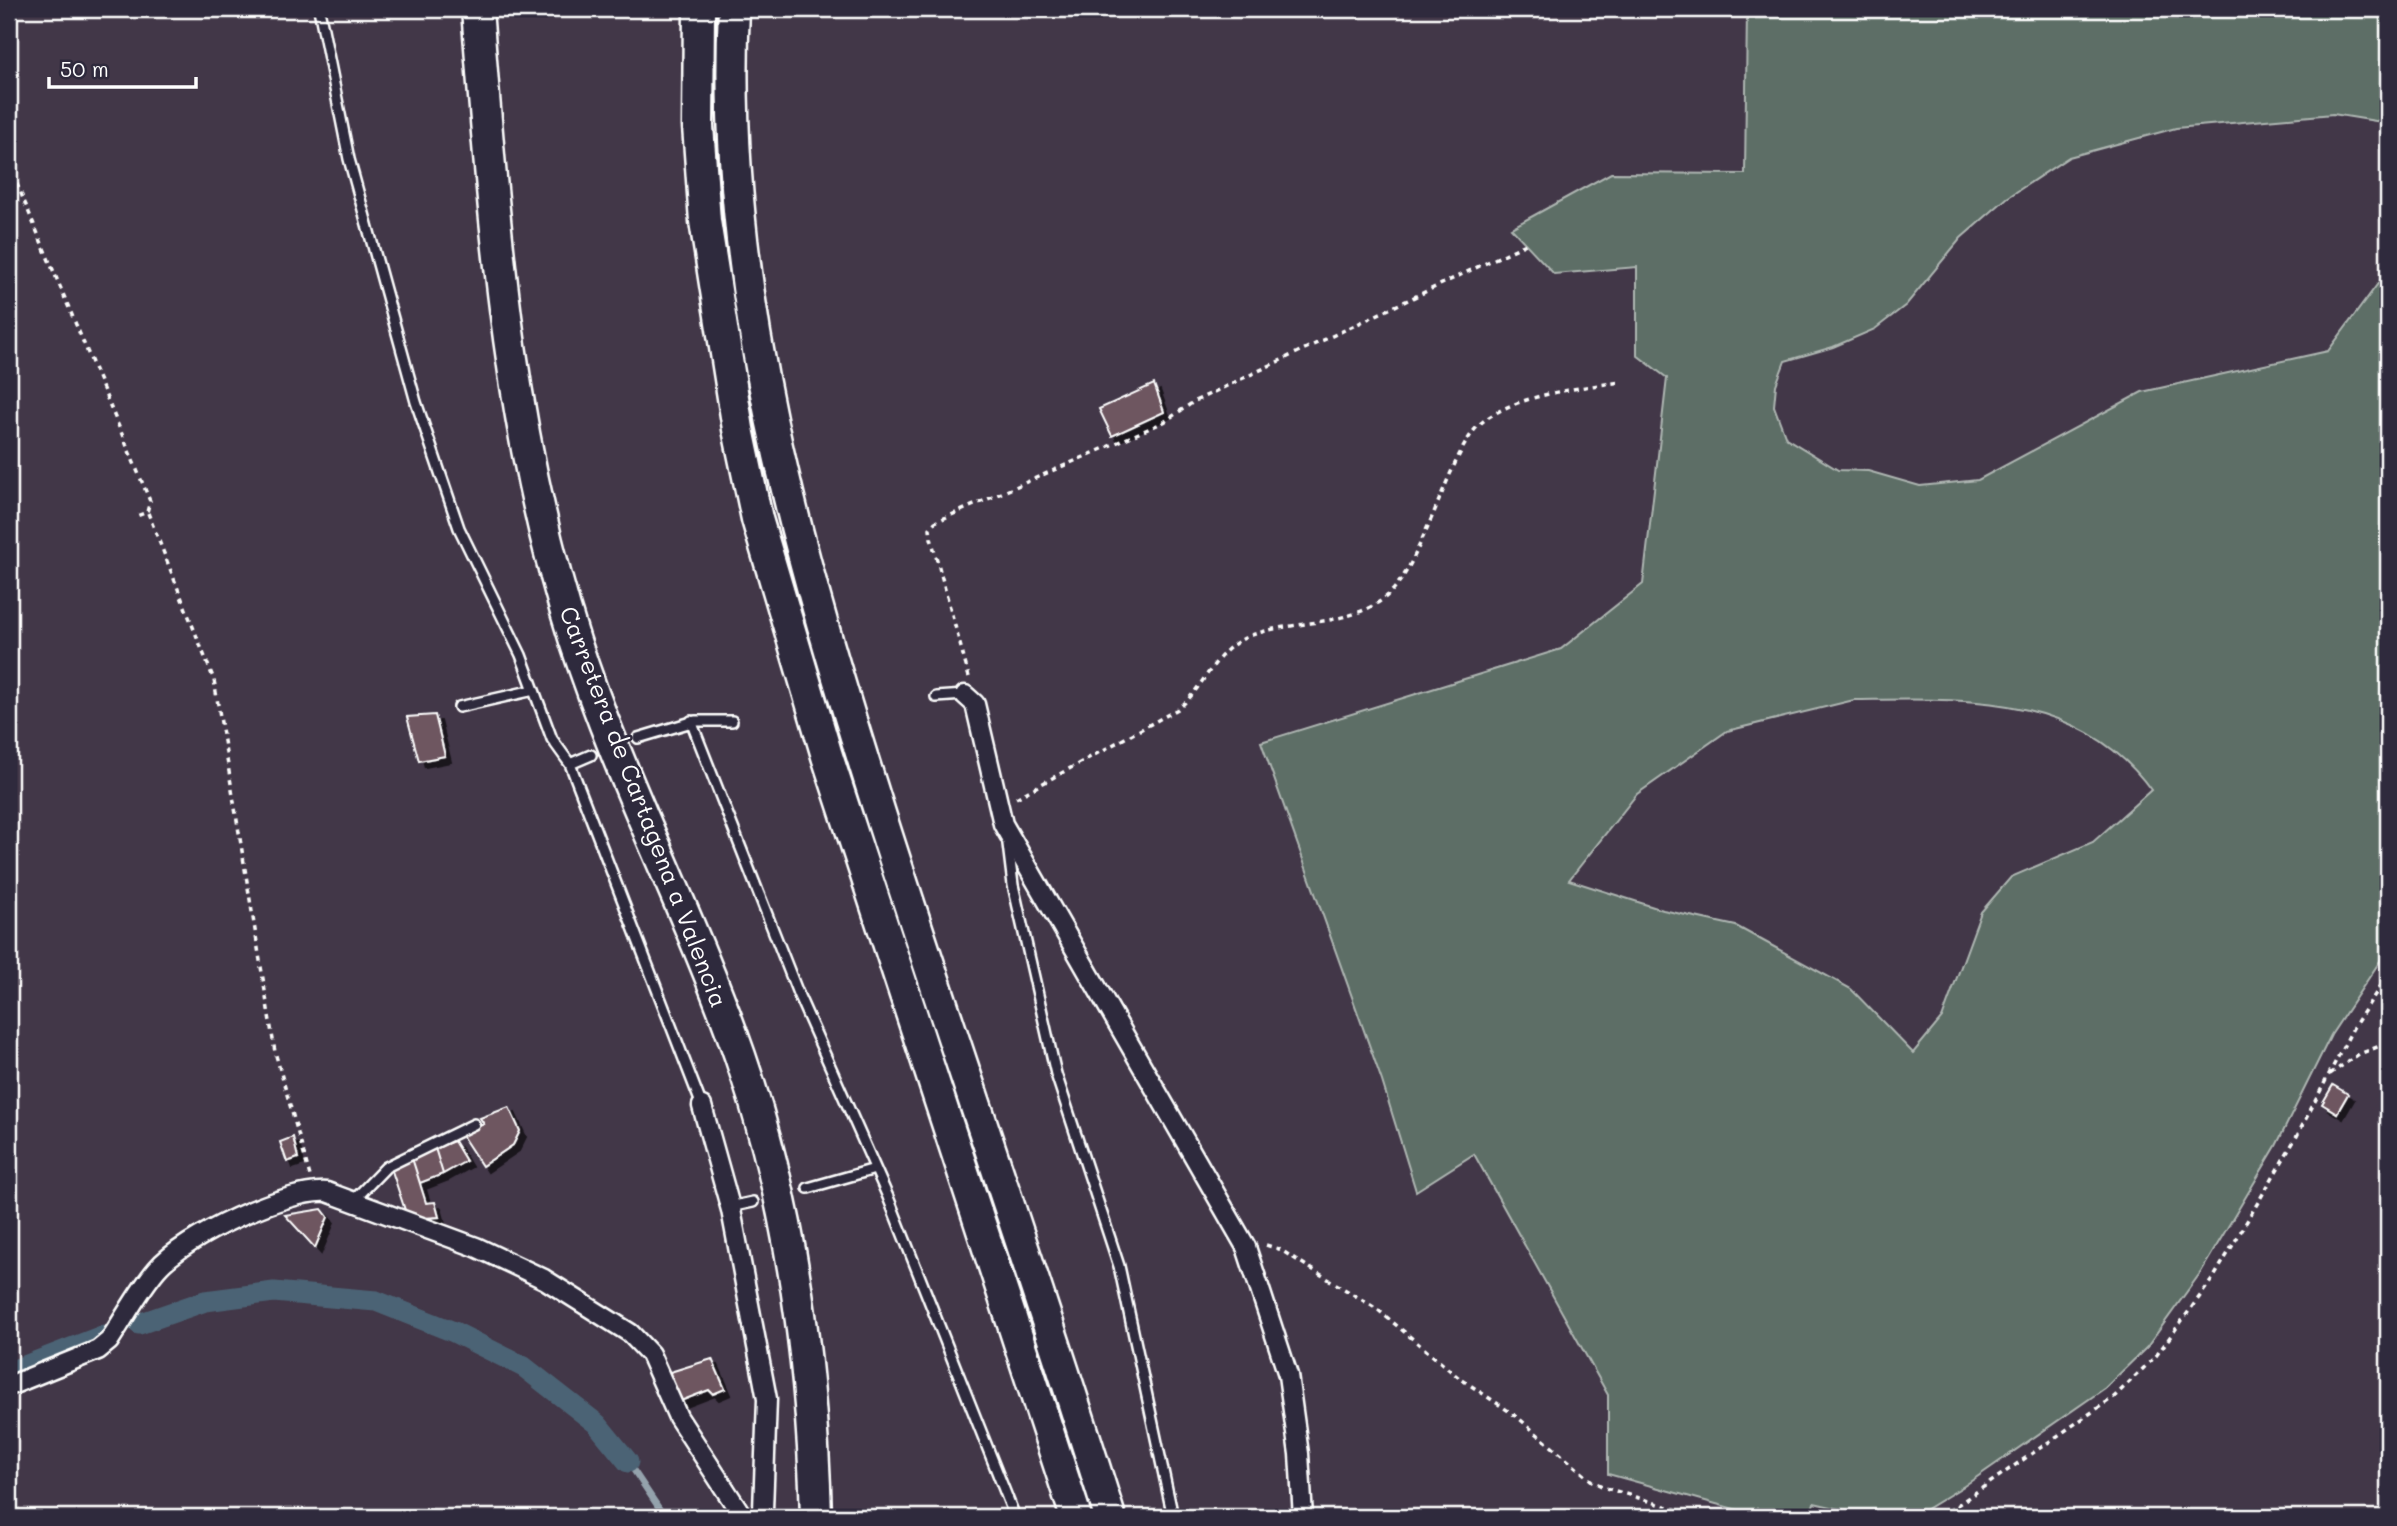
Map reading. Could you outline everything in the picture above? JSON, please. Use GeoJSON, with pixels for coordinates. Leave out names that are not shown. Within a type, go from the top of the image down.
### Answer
{"type":"FeatureCollection","features":[{"type":"Feature","properties":{"kind":"highway"},"geometry":{"type":"LineString","coordinates":[[699,9],[698,125],[705,221],[736,416],[757,519],[827,756],[1076,1517]]}},
{"type":"Feature","properties":{"kind":"highway"},"geometry":{"type":"LineString","coordinates":[[734,9],[733,140],[739,232],[765,403],[790,505],[845,705],[1110,1517]]}},
{"type":"Feature","properties":{"kind":"highway","name":"Carretera de Cartagena a Valencia"},"geometry":{"type":"LineString","coordinates":[[476,11],[502,286],[526,458],[576,643],[740,1056],[783,1216],[808,1368],[816,1517]]}},
{"type":"Feature","properties":{"kind":"highway"},"geometry":{"type":"LineString","coordinates":[[679,904],[719,959],[777,1131],[814,1309],[825,1386],[830,1517]]}},
{"type":"Feature","properties":{"kind":"street"},"geometry":{"type":"LineString","coordinates":[[965,695],[975,704],[1007,831],[1247,1248],[1288,1375],[1299,1454],[1303,1517]]}},
{"type":"Feature","properties":{"kind":"street"},"geometry":{"type":"LineString","coordinates":[[702,1106],[730,1208],[767,1399],[764,1510],[760,1517]]}},
{"type":"Feature","properties":{"kind":"street"},"geometry":{"type":"LineString","coordinates":[[9,1386],[98,1350],[109,1341],[157,1269],[182,1248],[230,1220],[311,1192],[327,1192],[476,1247],[544,1279],[631,1334],[650,1354],[678,1417],[743,1517]]}},
{"type":"Feature","properties":{"kind":"lane"},"geometry":{"type":"LineString","coordinates":[[318,9],[349,159],[416,402],[459,528],[521,655],[552,739],[570,764],[702,1106]]}},
{"type":"Feature","properties":{"kind":"lane"},"geometry":{"type":"LineString","coordinates":[[459,708],[534,690]]}},
{"type":"Feature","properties":{"kind":"lane"},"geometry":{"type":"LineString","coordinates":[[936,697],[965,695]]}},
{"type":"Feature","properties":{"kind":"lane"},"geometry":{"type":"LineString","coordinates":[[691,721],[799,996],[875,1169],[1015,1517]]}},
{"type":"Feature","properties":{"kind":"lane"},"geometry":{"type":"LineString","coordinates":[[638,738],[691,721],[732,721]]}},
{"type":"Feature","properties":{"kind":"lane"},"geometry":{"type":"LineString","coordinates":[[570,764],[591,755]]}},
{"type":"Feature","properties":{"kind":"lane"},"geometry":{"type":"LineString","coordinates":[[1007,831],[1007,854],[1013,885],[1049,1044],[1062,1095],[1119,1266],[1172,1517]]}},
{"type":"Feature","properties":{"kind":"lane"},"geometry":{"type":"LineString","coordinates":[[353,1201],[386,1167],[474,1124]]}},
{"type":"Feature","properties":{"kind":"lane"},"geometry":{"type":"LineString","coordinates":[[808,1188],[875,1169]]}},
{"type":"Feature","properties":{"kind":"lane"},"geometry":{"type":"LineString","coordinates":[[730,1208],[753,1202]]}},
{"type":"Feature","properties":{"kind":"path"},"geometry":{"type":"LineString","coordinates":[[9,165],[150,501],[147,512],[134,517]]}},
{"type":"Feature","properties":{"kind":"path"},"geometry":{"type":"LineString","coordinates":[[965,695],[971,683],[931,538],[930,528],[935,522],[1164,422],[1195,401],[1526,244]]}},
{"type":"Feature","properties":{"kind":"path"},"geometry":{"type":"LineString","coordinates":[[999,807],[1178,709],[1188,702],[1219,658],[1247,638],[1332,620],[1388,594],[1410,565],[1469,439],[1484,421],[1534,398],[1570,388],[1622,382]]}},
{"type":"Feature","properties":{"kind":"path"},"geometry":{"type":"LineString","coordinates":[[148,513],[214,680],[275,1052],[311,1178],[311,1192]]}},
{"type":"Feature","properties":{"kind":"path"},"geometry":{"type":"LineString","coordinates":[[1940,1517],[2114,1397],[2138,1376],[2214,1277],[2297,1136],[2353,1028],[2388,975]]}},
{"type":"Feature","properties":{"kind":"path"},"geometry":{"type":"LineString","coordinates":[[2328,1075],[2359,1054],[2388,1043]]}},
{"type":"Feature","properties":{"kind":"path"},"geometry":{"type":"LineString","coordinates":[[1247,1248],[1263,1244],[1279,1249],[1377,1309],[1458,1377],[1516,1416],[1592,1481],[1606,1488],[1701,1517]]}},
{"type":"Feature","properties":{"kind":"green space"},"geometry":{"type":"Polygon","coordinates":[[[1747,9],[2388,9],[2388,123],[2333,114],[2176,128],[2069,157],[2007,198],[1961,238],[1906,305],[1875,329],[1833,347],[1785,361],[1776,385],[1774,406],[1786,438],[1838,470],[1868,471],[1920,486],[1978,480],[2142,392],[2328,351],[2388,270],[2388,949],[2331,1035],[2276,1146],[2201,1272],[2147,1347],[2105,1388],[1964,1486],[1923,1511],[1899,1517],[1874,1517],[1814,1503],[1810,1517],[1763,1517],[1608,1474],[1608,1395],[1474,1154],[1416,1191],[1382,1081],[1261,742],[1561,649],[1643,584],[1667,378],[1637,355],[1637,267],[1554,274],[1511,228],[1611,173],[1745,174],[1747,9]],[[1854,700],[1727,731],[1637,794],[1569,880],[1663,910],[1736,926],[1851,989],[1913,1053],[1942,1018],[1981,912],[2011,877],[2093,842],[2151,790],[2122,758],[2090,734],[2054,718],[1977,702],[1854,700]]]}},
{"type":"Feature","properties":{"kind":"building"},"geometry":{"type":"Polygon","coordinates":[[[1154,384],[1164,412],[1112,436],[1099,409],[1154,384]]]}},
{"type":"Feature","properties":{"kind":"building"},"geometry":{"type":"Polygon","coordinates":[[[435,715],[445,756],[419,761],[407,717],[435,715]]]}},
{"type":"Feature","properties":{"kind":"building"},"geometry":{"type":"Polygon","coordinates":[[[2333,1085],[2348,1094],[2337,1113],[2322,1104],[2333,1085]]]}},
{"type":"Feature","properties":{"kind":"building"},"geometry":{"type":"Polygon","coordinates":[[[509,1107],[520,1131],[513,1145],[482,1166],[461,1134],[484,1124],[480,1118],[509,1107]]]}},
{"type":"Feature","properties":{"kind":"building"},"geometry":{"type":"Polygon","coordinates":[[[293,1137],[298,1158],[287,1162],[280,1142],[293,1137]]]}},
{"type":"Feature","properties":{"kind":"building"},"geometry":{"type":"Polygon","coordinates":[[[454,1141],[466,1161],[443,1174],[435,1148],[454,1141]]]}},
{"type":"Feature","properties":{"kind":"building"},"geometry":{"type":"Polygon","coordinates":[[[435,1148],[443,1174],[420,1183],[412,1158],[435,1148]]]}},
{"type":"Feature","properties":{"kind":"building"},"geometry":{"type":"Polygon","coordinates":[[[412,1158],[426,1203],[435,1202],[439,1217],[408,1219],[391,1168],[412,1158]]]}},
{"type":"Feature","properties":{"kind":"building"},"geometry":{"type":"Polygon","coordinates":[[[322,1209],[328,1217],[315,1248],[285,1215],[322,1209]]]}},
{"type":"Feature","properties":{"kind":"building"},"geometry":{"type":"Polygon","coordinates":[[[712,1359],[725,1389],[713,1394],[709,1390],[678,1402],[667,1373],[712,1359]]]}},
{"type":"Feature","properties":{"kind":"waterway"},"geometry":{"type":"LineString","coordinates":[[139,1324],[205,1301],[274,1292],[376,1301],[454,1332],[524,1367],[597,1424],[628,1462]]}},
{"type":"Feature","properties":{"kind":"waterway"},"geometry":{"type":"LineString","coordinates":[[9,1372],[102,1336]]}},
{"type":"Feature","properties":{"kind":"waterway"},"geometry":{"type":"LineString","coordinates":[[628,1462],[665,1517]]}}]}
